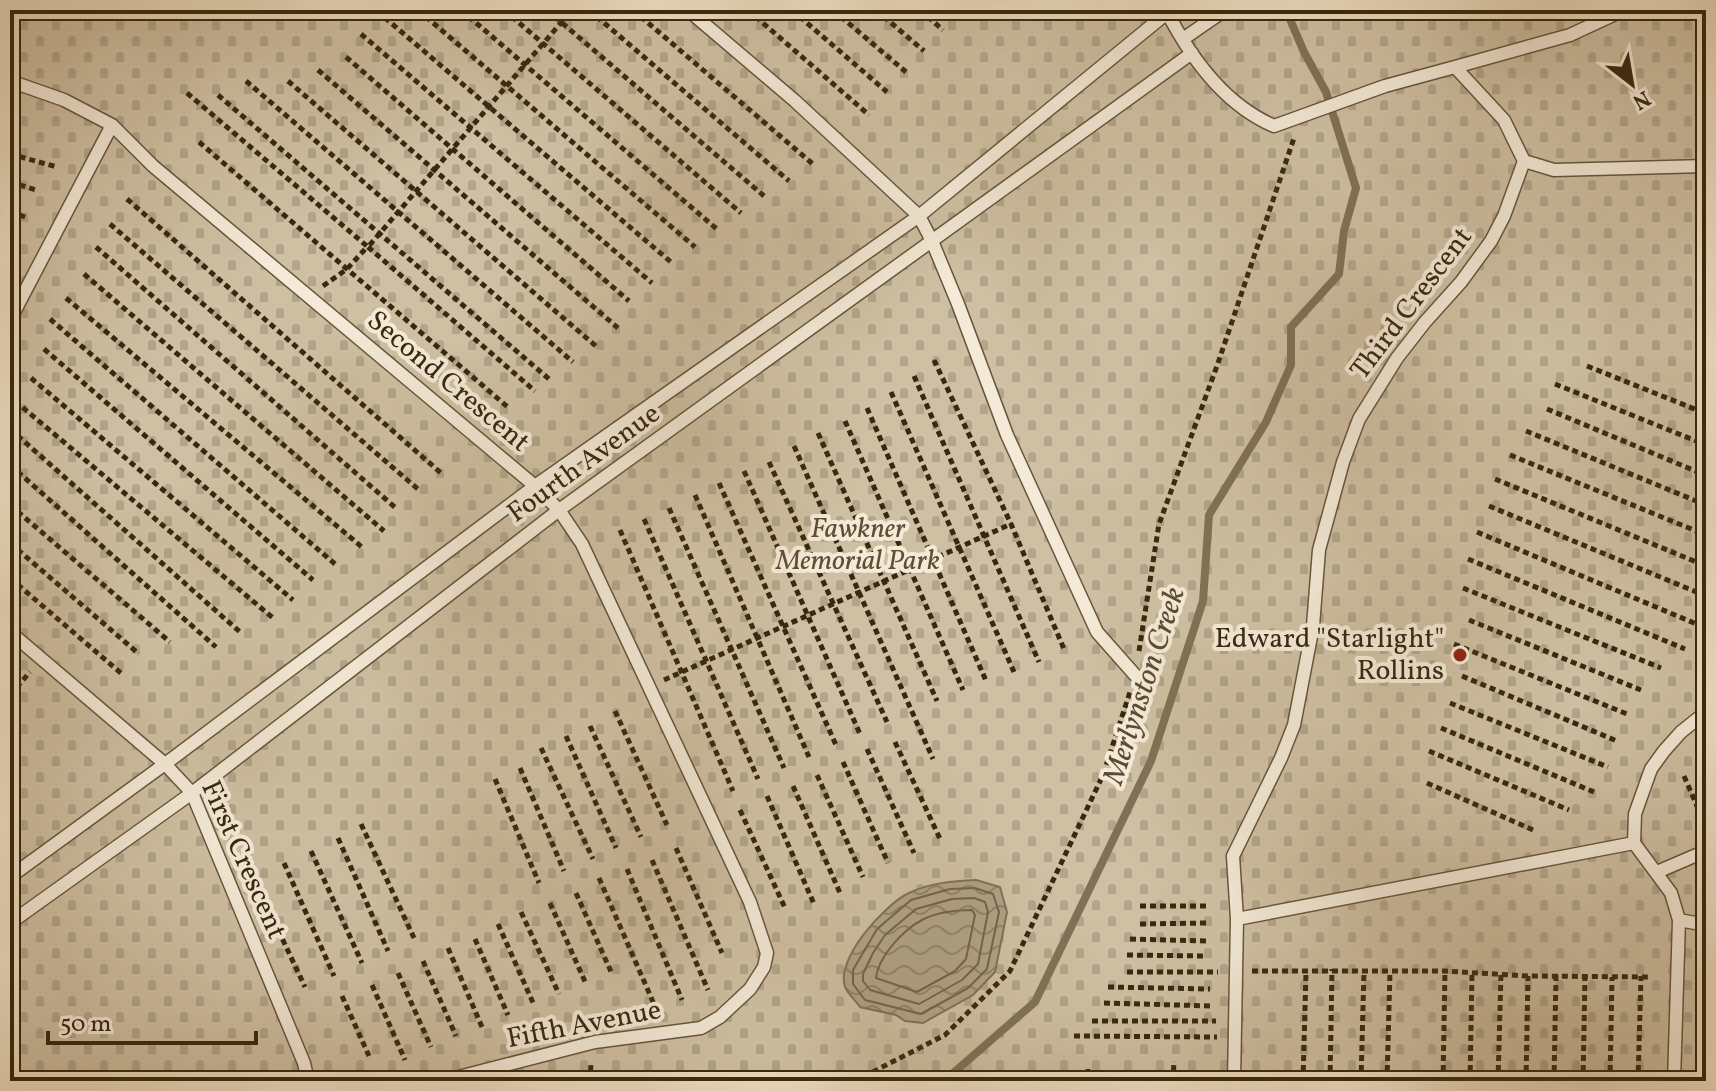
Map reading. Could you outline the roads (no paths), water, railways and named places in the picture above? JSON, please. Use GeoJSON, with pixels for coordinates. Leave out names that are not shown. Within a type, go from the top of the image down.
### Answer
{"type":"FeatureCollection","features":[{"type":"Feature","properties":{"kind":"lane"},"geometry":{"type":"LineString","coordinates":[[688,10],[795,101],[919,216],[932,241],[1007,435],[1097,632],[1135,675]]}},
{"type":"Feature","properties":{"kind":"lane"},"geometry":{"type":"LineString","coordinates":[[1183,39],[1225,10]]}},
{"type":"Feature","properties":{"kind":"lane"},"geometry":{"type":"LineString","coordinates":[[1167,12],[1192,53],[1229,99],[1253,117],[1274,126],[1385,86],[1570,35],[1624,10]]}},
{"type":"Feature","properties":{"kind":"lane","name":"Fourth Avenue"},"geometry":{"type":"LineString","coordinates":[[10,877],[535,486],[919,216],[1167,12]]}},
{"type":"Feature","properties":{"kind":"lane","name":"Fourth Avenue"},"geometry":{"type":"LineString","coordinates":[[10,923],[192,793],[559,510],[1192,53]]}},
{"type":"Feature","properties":{"kind":"lane"},"geometry":{"type":"LineString","coordinates":[[1455,67],[1504,120],[1524,161],[1554,170],[1706,166]]}},
{"type":"Feature","properties":{"kind":"lane","name":"Second Crescent"},"geometry":{"type":"LineString","coordinates":[[10,81],[64,100],[112,125],[153,166],[535,486],[559,510],[582,544],[750,902],[767,953],[758,979],[730,1008]]}},
{"type":"Feature","properties":{"kind":"lane"},"geometry":{"type":"LineString","coordinates":[[10,320],[112,125]]}},
{"type":"Feature","properties":{"kind":"lane","name":"Third Crescent"},"geometry":{"type":"LineString","coordinates":[[1234,1081],[1237,919],[1233,856],[1294,725],[1313,626],[1319,550],[1331,499],[1359,419],[1397,358],[1491,241],[1504,216],[1524,161]]}},
{"type":"Feature","properties":{"kind":"lane","name":"First Crescent"},"geometry":{"type":"LineString","coordinates":[[10,632],[165,764],[192,793],[304,1063],[308,1081]]}},
{"type":"Feature","properties":{"kind":"lane"},"geometry":{"type":"LineString","coordinates":[[1674,1081],[1679,920],[1671,893],[1634,843],[1635,814],[1651,769],[1681,732],[1706,712]]}},
{"type":"Feature","properties":{"kind":"lane"},"geometry":{"type":"LineString","coordinates":[[1237,919],[1634,843]]}},
{"type":"Feature","properties":{"kind":"lane"},"geometry":{"type":"LineString","coordinates":[[1657,872],[1706,851]]}},
{"type":"Feature","properties":{"kind":"lane"},"geometry":{"type":"LineString","coordinates":[[1679,920],[1706,925]]}},
{"type":"Feature","properties":{"kind":"lane","name":"Fifth Avenue"},"geometry":{"type":"LineString","coordinates":[[443,1081],[595,1042],[701,1028],[730,1008]]}},
{"type":"Feature","properties":{"kind":"water"},"geometry":{"type":"Polygon","coordinates":[[[976,880],[1000,887],[1007,912],[995,972],[973,995],[923,1023],[905,1021],[896,1015],[860,1007],[845,987],[844,975],[855,948],[876,920],[909,893],[942,883],[976,880]]]}},
{"type":"Feature","properties":{"kind":"waterway","name":"Merlynston Creek"},"geometry":{"type":"LineString","coordinates":[[944,1081],[1035,1002],[1151,761],[1203,601],[1209,515],[1266,422],[1291,365],[1291,327],[1339,274],[1344,231],[1356,188],[1326,92],[1286,10]]}},
{"type":"Feature","properties":{"kind":"place","name":"Edward \"Starlight\" Rollins"},"geometry":{"type":"Point","coordinates":[1460,655]}},
{"type":"Feature","properties":{"kind":"park label","name":"Fawkner Memorial Park"},"geometry":{"type":"Point","coordinates":[858,545]}}]}
